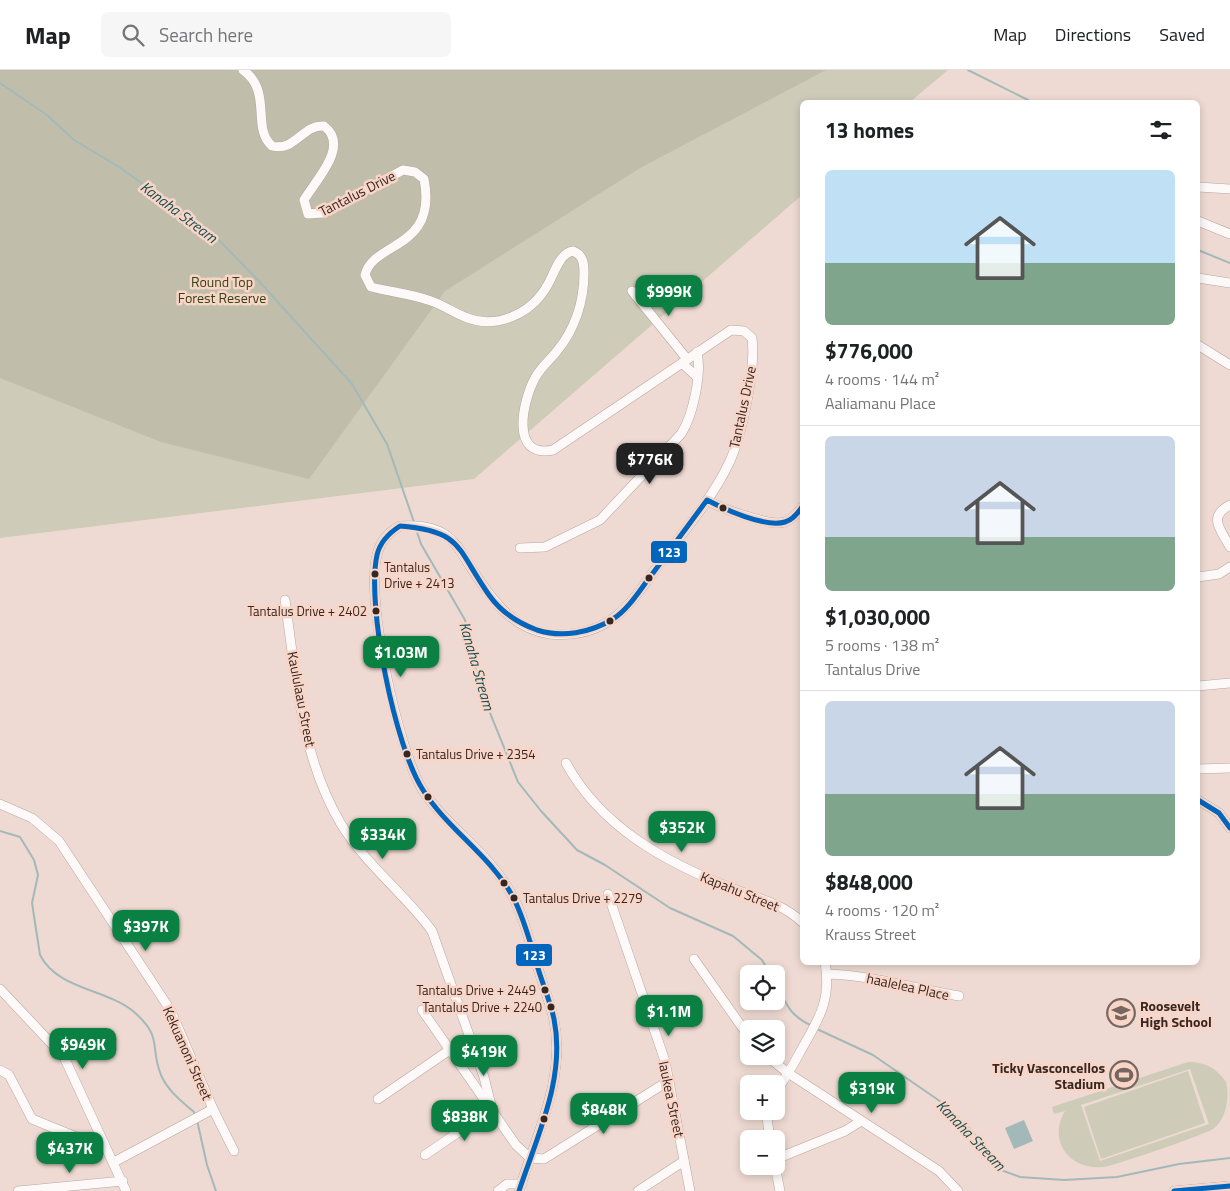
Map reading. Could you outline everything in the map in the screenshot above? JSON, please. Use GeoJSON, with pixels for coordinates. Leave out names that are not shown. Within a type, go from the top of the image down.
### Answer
{"type":"FeatureCollection","features":[{"type":"Feature","properties":{"kind":"street","name":"Tantalus Drive"},"geometry":{"type":"LineString","coordinates":[[243,70],[255,81],[259,89],[265,135],[272,146],[289,145],[309,129],[318,126],[324,126],[330,133],[333,147],[328,164],[304,200],[308,214],[323,213],[403,170],[415,172],[424,179],[424,200],[420,221],[414,232],[404,242],[369,264],[365,275],[371,287],[431,301],[476,321],[496,322],[512,317],[534,303],[544,291],[566,254],[573,251],[580,254],[583,260],[584,282],[577,317],[560,347],[536,376],[526,400],[524,430],[527,443],[533,449],[543,452],[553,450],[732,330],[744,331],[752,338],[751,373],[736,446],[726,468],[707,500],[637,594],[614,618],[586,632],[550,634],[517,623],[490,597],[457,545],[435,529],[400,526],[388,536],[377,555],[374,584],[377,612],[396,717],[409,762],[428,796],[478,849],[507,886],[524,921],[551,1007],[557,1039],[556,1074],[520,1187]]}},
{"type":"Feature","properties":{"kind":"street"},"geometry":{"type":"LineString","coordinates":[[1200,187],[1230,189]]}},
{"type":"Feature","properties":{"kind":"street"},"geometry":{"type":"LineString","coordinates":[[1200,222],[1230,234]]}},
{"type":"Feature","properties":{"kind":"street"},"geometry":{"type":"LineString","coordinates":[[1200,278],[1230,283]]}},
{"type":"Feature","properties":{"kind":"street"},"geometry":{"type":"LineString","coordinates":[[632,290],[696,376]]}},
{"type":"Feature","properties":{"kind":"street"},"geometry":{"type":"LineString","coordinates":[[1200,346],[1230,365]]}},
{"type":"Feature","properties":{"kind":"street"},"geometry":{"type":"LineString","coordinates":[[520,548],[545,547],[600,520],[610,510],[688,423],[696,376],[700,365],[697,352]]}},
{"type":"Feature","properties":{"kind":"street"},"geometry":{"type":"LineString","coordinates":[[707,500],[724,509],[777,523],[789,519],[800,509]]}},
{"type":"Feature","properties":{"kind":"street"},"geometry":{"type":"LineString","coordinates":[[1230,505],[1220,511],[1217,517],[1218,526],[1230,547]]}},
{"type":"Feature","properties":{"kind":"street"},"geometry":{"type":"LineString","coordinates":[[1200,577],[1219,574],[1230,567]]}},
{"type":"Feature","properties":{"kind":"street","name":"Kaululaau Street"},"geometry":{"type":"LineString","coordinates":[[285,600],[305,731],[321,782],[341,824],[367,861],[420,915],[432,931],[484,1077],[492,1109]]}},
{"type":"Feature","properties":{"kind":"street"},"geometry":{"type":"LineString","coordinates":[[1200,686],[1230,683]]}},
{"type":"Feature","properties":{"kind":"street","name":"Kapahu Street"},"geometry":{"type":"LineString","coordinates":[[566,763],[595,802],[626,832],[647,847],[707,879],[783,908],[800,921]]}},
{"type":"Feature","properties":{"kind":"street"},"geometry":{"type":"LineString","coordinates":[[1200,769],[1230,768]]}},
{"type":"Feature","properties":{"kind":"street"},"geometry":{"type":"LineString","coordinates":[[1200,801],[1219,814],[1230,828]]}},
{"type":"Feature","properties":{"kind":"street","name":"Kekuanoni Street"},"geometry":{"type":"LineString","coordinates":[[0,804],[32,818],[58,841],[171,1012],[213,1109],[234,1151]]}},
{"type":"Feature","properties":{"kind":"street","name":"Iaukea Street"},"geometry":{"type":"LineString","coordinates":[[608,894],[670,1080],[690,1191]]}},
{"type":"Feature","properties":{"kind":"street"},"geometry":{"type":"LineString","coordinates":[[694,959],[740,1024]]}},
{"type":"Feature","properties":{"kind":"street"},"geometry":{"type":"LineString","coordinates":[[785,1078],[819,1020],[825,999],[825,965]]}},
{"type":"Feature","properties":{"kind":"street","name":"haalelea Place"},"geometry":{"type":"LineString","coordinates":[[826,974],[857,975],[902,986],[959,996]]}},
{"type":"Feature","properties":{"kind":"street"},"geometry":{"type":"LineString","coordinates":[[0,989],[64,1057],[126,1191]]}},
{"type":"Feature","properties":{"kind":"street"},"geometry":{"type":"LineString","coordinates":[[422,1010],[516,1145],[530,1158],[544,1158],[670,1080]]}},
{"type":"Feature","properties":{"kind":"street"},"geometry":{"type":"LineString","coordinates":[[378,1099],[450,1049]]}},
{"type":"Feature","properties":{"kind":"street"},"geometry":{"type":"LineString","coordinates":[[778,1065],[939,1171],[958,1191]]}},
{"type":"Feature","properties":{"kind":"street"},"geometry":{"type":"LineString","coordinates":[[0,1070],[9,1075],[32,1119],[80,1139],[102,1141]]}},
{"type":"Feature","properties":{"kind":"street"},"geometry":{"type":"LineString","coordinates":[[114,1162],[213,1109]]}},
{"type":"Feature","properties":{"kind":"street"},"geometry":{"type":"LineString","coordinates":[[425,1155],[492,1109]]}},
{"type":"Feature","properties":{"kind":"street"},"geometry":{"type":"LineString","coordinates":[[785,1155],[862,1121]]}},
{"type":"Feature","properties":{"kind":"street"},"geometry":{"type":"LineString","coordinates":[[638,1191],[684,1160]]}},
{"type":"Feature","properties":{"kind":"street"},"geometry":{"type":"LineString","coordinates":[[777,1175],[780,1191]]}},
{"type":"Feature","properties":{"kind":"street"},"geometry":{"type":"LineString","coordinates":[[18,1191],[123,1181]]}},
{"type":"Feature","properties":{"kind":"street"},"geometry":{"type":"LineString","coordinates":[[498,1191],[508,1184],[520,1187]]}},
{"type":"Feature","properties":{"kind":"street"},"geometry":{"type":"LineString","coordinates":[[1174,1191],[1230,1186]]}},
{"type":"Feature","properties":{"kind":"green space","name":"Round Top Forest Reserve"},"geometry":{"type":"Polygon","coordinates":[[[0,70],[948,70],[912,100],[800,100],[800,197],[474,479],[0,538],[0,70]]]}},
{"type":"Feature","properties":{"kind":"green space","name":"Round Top Forest Reserve"},"geometry":{"type":"Polygon","coordinates":[[[0,70],[826,70],[640,168],[445,291],[309,479],[161,442],[0,378],[0,70]]]}},
{"type":"Feature","properties":{"kind":"green space"},"geometry":{"type":"Polygon","coordinates":[[[1188,1062],[1200,1063],[1210,1067],[1226,1082],[1227,1088],[1227,1102],[1224,1114],[1213,1129],[1160,1150],[1104,1167],[1092,1167],[1081,1164],[1065,1152],[1060,1143],[1059,1133],[1060,1122],[1065,1111],[1054,1114],[1052,1107],[1188,1062]],[[1190,1069],[1081,1105],[1100,1161],[1209,1124],[1190,1069]]]}},
{"type":"Feature","properties":{"kind":"green space"},"geometry":{"type":"Polygon","coordinates":[[[1188,1071],[1205,1123],[1101,1159],[1084,1107],[1188,1071]]]}},
{"type":"Feature","properties":{"kind":"shaded area"},"geometry":{"type":"Polygon","coordinates":[[[1024,1120],[1033,1141],[1014,1149],[1005,1128],[1024,1120]]]}},
{"type":"Feature","properties":{"kind":"waterway"},"geometry":{"type":"LineString","coordinates":[[968,70],[1028,100]]}},
{"type":"Feature","properties":{"kind":"waterway","name":"Kanaha Stream"},"geometry":{"type":"LineString","coordinates":[[0,83],[47,115],[74,140],[119,167],[211,232],[257,279],[352,384],[387,444],[414,522]]}},
{"type":"Feature","properties":{"kind":"waterway"},"geometry":{"type":"LineString","coordinates":[[1200,251],[1230,263]]}},
{"type":"Feature","properties":{"kind":"waterway","name":"Kanaha Stream"},"geometry":{"type":"LineString","coordinates":[[416,529],[421,544],[465,620],[482,693],[518,782],[541,811],[577,850],[605,865],[670,908],[733,936],[762,960],[765,965]]}},
{"type":"Feature","properties":{"kind":"waterway"},"geometry":{"type":"LineString","coordinates":[[0,831],[20,837],[34,860],[38,875],[32,903],[40,955],[58,975],[83,988],[122,1004],[143,1020],[152,1035],[158,1065],[164,1081],[171,1091],[196,1116]]}},
{"type":"Feature","properties":{"kind":"waterway","name":"Kanaha Stream"},"geometry":{"type":"LineString","coordinates":[[785,1002],[798,1018],[812,1026]]}},
{"type":"Feature","properties":{"kind":"waterway","name":"Kanaha Stream"},"geometry":{"type":"LineString","coordinates":[[819,1030],[873,1055],[944,1104],[973,1132],[1001,1170],[1020,1177],[1064,1180],[1117,1177],[1179,1164],[1230,1158]]}},
{"type":"Feature","properties":{"kind":"waterway"},"geometry":{"type":"LineString","coordinates":[[197,1120],[207,1165],[216,1191]]}},
{"type":"Feature","properties":{"kind":"transit line","name":"123"},"geometry":{"type":"LineString","coordinates":[[519,1191],[541,1128],[553,1085],[557,1041],[554,1019],[526,930],[513,897],[493,868],[444,818],[433,804],[423,790],[402,742],[385,675],[379,640],[375,578],[378,550],[386,538],[400,526],[436,532],[456,545],[489,595],[510,616],[537,630],[566,634],[595,628],[619,615],[634,598],[707,500],[745,517],[767,522],[785,522],[790,520],[800,510]]}},
{"type":"Feature","properties":{"kind":"transit line","name":"123"},"geometry":{"type":"LineString","coordinates":[[1200,801],[1219,813],[1230,828]]}},
{"type":"Feature","properties":{"kind":"transit line","name":"123"},"geometry":{"type":"LineString","coordinates":[[1174,1191],[1230,1186]]}},
{"type":"Feature","properties":{"kind":"place","name":"Tantalus Drive + 2413"},"geometry":{"type":"Point","coordinates":[375,574]}},
{"type":"Feature","properties":{"kind":"place","name":"Tantalus Drive + 2402"},"geometry":{"type":"Point","coordinates":[376,611]}},
{"type":"Feature","properties":{"kind":"place","name":"Tantalus Drive + 2354"},"geometry":{"type":"Point","coordinates":[407,754]}},
{"type":"Feature","properties":{"kind":"place","name":"Tantalus Drive + 2279"},"geometry":{"type":"Point","coordinates":[514,898]}},
{"type":"Feature","properties":{"kind":"place","name":"Tantalus Drive + 2449"},"geometry":{"type":"Point","coordinates":[545,990]}},
{"type":"Feature","properties":{"kind":"place","name":"Tantalus Drive + 2240"},"geometry":{"type":"Point","coordinates":[551,1007]}},
{"type":"Feature","properties":{"kind":"place","name":"Roosevelt High School"},"geometry":{"type":"Point","coordinates":[1121,1013]}},
{"type":"Feature","properties":{"kind":"place","name":"Ticky Vasconcellos Stadium"},"geometry":{"type":"Point","coordinates":[1124,1075]}}]}
